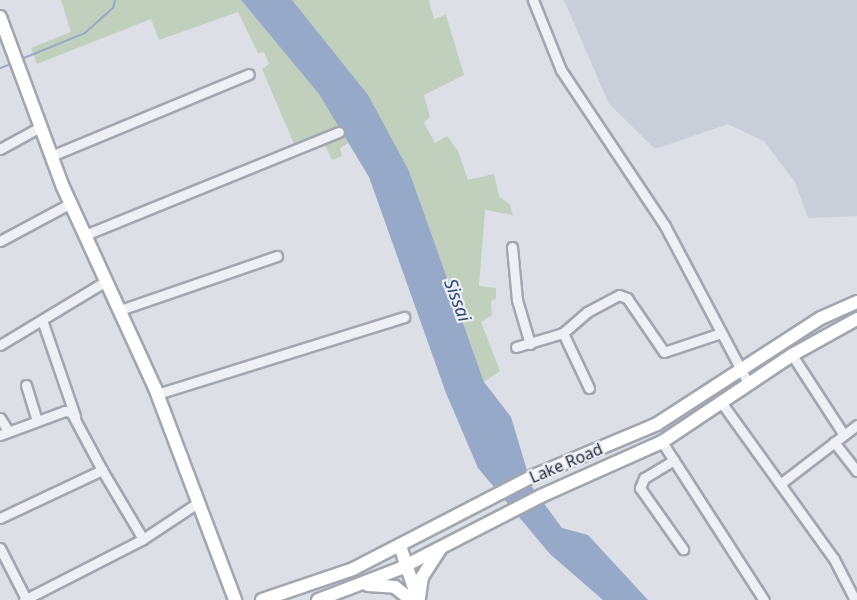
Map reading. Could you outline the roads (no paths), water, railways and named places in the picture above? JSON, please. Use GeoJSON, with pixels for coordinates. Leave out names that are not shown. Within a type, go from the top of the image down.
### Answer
{"type":"FeatureCollection","features":[{"type":"Feature","properties":{"kind":"main road"},"geometry":{"type":"LineString","coordinates":[[0,17],[51,156],[158,394],[235,600]]}},
{"type":"Feature","properties":{"kind":"main road","name":"Lake Road"},"geometry":{"type":"LineString","coordinates":[[262,600],[352,569],[531,477],[657,424],[742,372],[821,318],[857,302]]}},
{"type":"Feature","properties":{"kind":"main road","name":"Lake Road"},"geometry":{"type":"LineString","coordinates":[[318,600],[403,567],[540,496],[662,442],[792,355],[857,319]]}},
{"type":"Feature","properties":{"kind":"main road"},"geometry":{"type":"LineString","coordinates":[[395,548],[415,600]]}},
{"type":"Feature","properties":{"kind":"main road"},"geometry":{"type":"LineString","coordinates":[[415,600],[422,577],[441,548]]}},
{"type":"Feature","properties":{"kind":"main road"},"geometry":{"type":"LineString","coordinates":[[361,585],[395,587],[415,600]]}},
{"type":"Feature","properties":{"kind":"street"},"geometry":{"type":"LineString","coordinates":[[533,0],[572,90],[648,197],[748,384]]}},
{"type":"Feature","properties":{"kind":"street"},"geometry":{"type":"LineString","coordinates":[[51,156],[249,74]]}},
{"type":"Feature","properties":{"kind":"street"},"geometry":{"type":"LineString","coordinates":[[0,149],[40,127]]}},
{"type":"Feature","properties":{"kind":"street"},"geometry":{"type":"LineString","coordinates":[[85,235],[339,132]]}},
{"type":"Feature","properties":{"kind":"street"},"geometry":{"type":"LineString","coordinates":[[0,242],[71,203]]}},
{"type":"Feature","properties":{"kind":"street"},"geometry":{"type":"LineString","coordinates":[[512,247],[517,300],[530,344]]}},
{"type":"Feature","properties":{"kind":"street"},"geometry":{"type":"LineString","coordinates":[[120,310],[277,256]]}},
{"type":"Feature","properties":{"kind":"street"},"geometry":{"type":"LineString","coordinates":[[0,345],[106,281]]}},
{"type":"Feature","properties":{"kind":"street"},"geometry":{"type":"LineString","coordinates":[[516,347],[562,333],[587,312],[620,295],[627,298],[664,352],[721,333]]}},
{"type":"Feature","properties":{"kind":"street"},"geometry":{"type":"LineString","coordinates":[[158,394],[404,317]]}},
{"type":"Feature","properties":{"kind":"street"},"geometry":{"type":"LineString","coordinates":[[42,320],[75,416],[102,470],[143,539]]}},
{"type":"Feature","properties":{"kind":"street"},"geometry":{"type":"LineString","coordinates":[[562,333],[589,388]]}},
{"type":"Feature","properties":{"kind":"street"},"geometry":{"type":"LineString","coordinates":[[792,355],[844,435]]}},
{"type":"Feature","properties":{"kind":"street"},"geometry":{"type":"LineString","coordinates":[[26,385],[37,420]]}},
{"type":"Feature","properties":{"kind":"street"},"geometry":{"type":"LineString","coordinates":[[721,402],[834,559],[855,600]]}},
{"type":"Feature","properties":{"kind":"street"},"geometry":{"type":"LineString","coordinates":[[0,418],[4,433],[65,411],[75,416]]}},
{"type":"Feature","properties":{"kind":"street"},"geometry":{"type":"LineString","coordinates":[[780,484],[857,425]]}},
{"type":"Feature","properties":{"kind":"street"},"geometry":{"type":"LineString","coordinates":[[662,442],[764,600]]}},
{"type":"Feature","properties":{"kind":"street"},"geometry":{"type":"LineString","coordinates":[[834,442],[857,471]]}},
{"type":"Feature","properties":{"kind":"street"},"geometry":{"type":"LineString","coordinates":[[674,460],[644,478],[640,488],[683,549]]}},
{"type":"Feature","properties":{"kind":"street"},"geometry":{"type":"LineString","coordinates":[[0,518],[102,470]]}},
{"type":"Feature","properties":{"kind":"street"},"geometry":{"type":"LineString","coordinates":[[0,548],[25,600],[143,539],[199,502]]}},
{"type":"Feature","properties":{"kind":"water"},"geometry":{"type":"Polygon","coordinates":[[[241,0],[292,0],[368,95],[409,171],[484,382],[511,417],[532,487],[562,528],[588,535],[648,600],[603,600],[550,554],[478,468],[446,393],[369,177],[319,94],[241,0]]]}},
{"type":"Feature","properties":{"kind":"waterway"},"geometry":{"type":"LineString","coordinates":[[19,60],[85,33],[113,8],[115,0]]}},
{"type":"Feature","properties":{"kind":"waterway"},"geometry":{"type":"LineString","coordinates":[[0,68],[11,64]]}},
{"type":"Feature","properties":{"kind":"water label","name":"Sissai"},"geometry":{"type":"Point","coordinates":[458,300]}}]}
